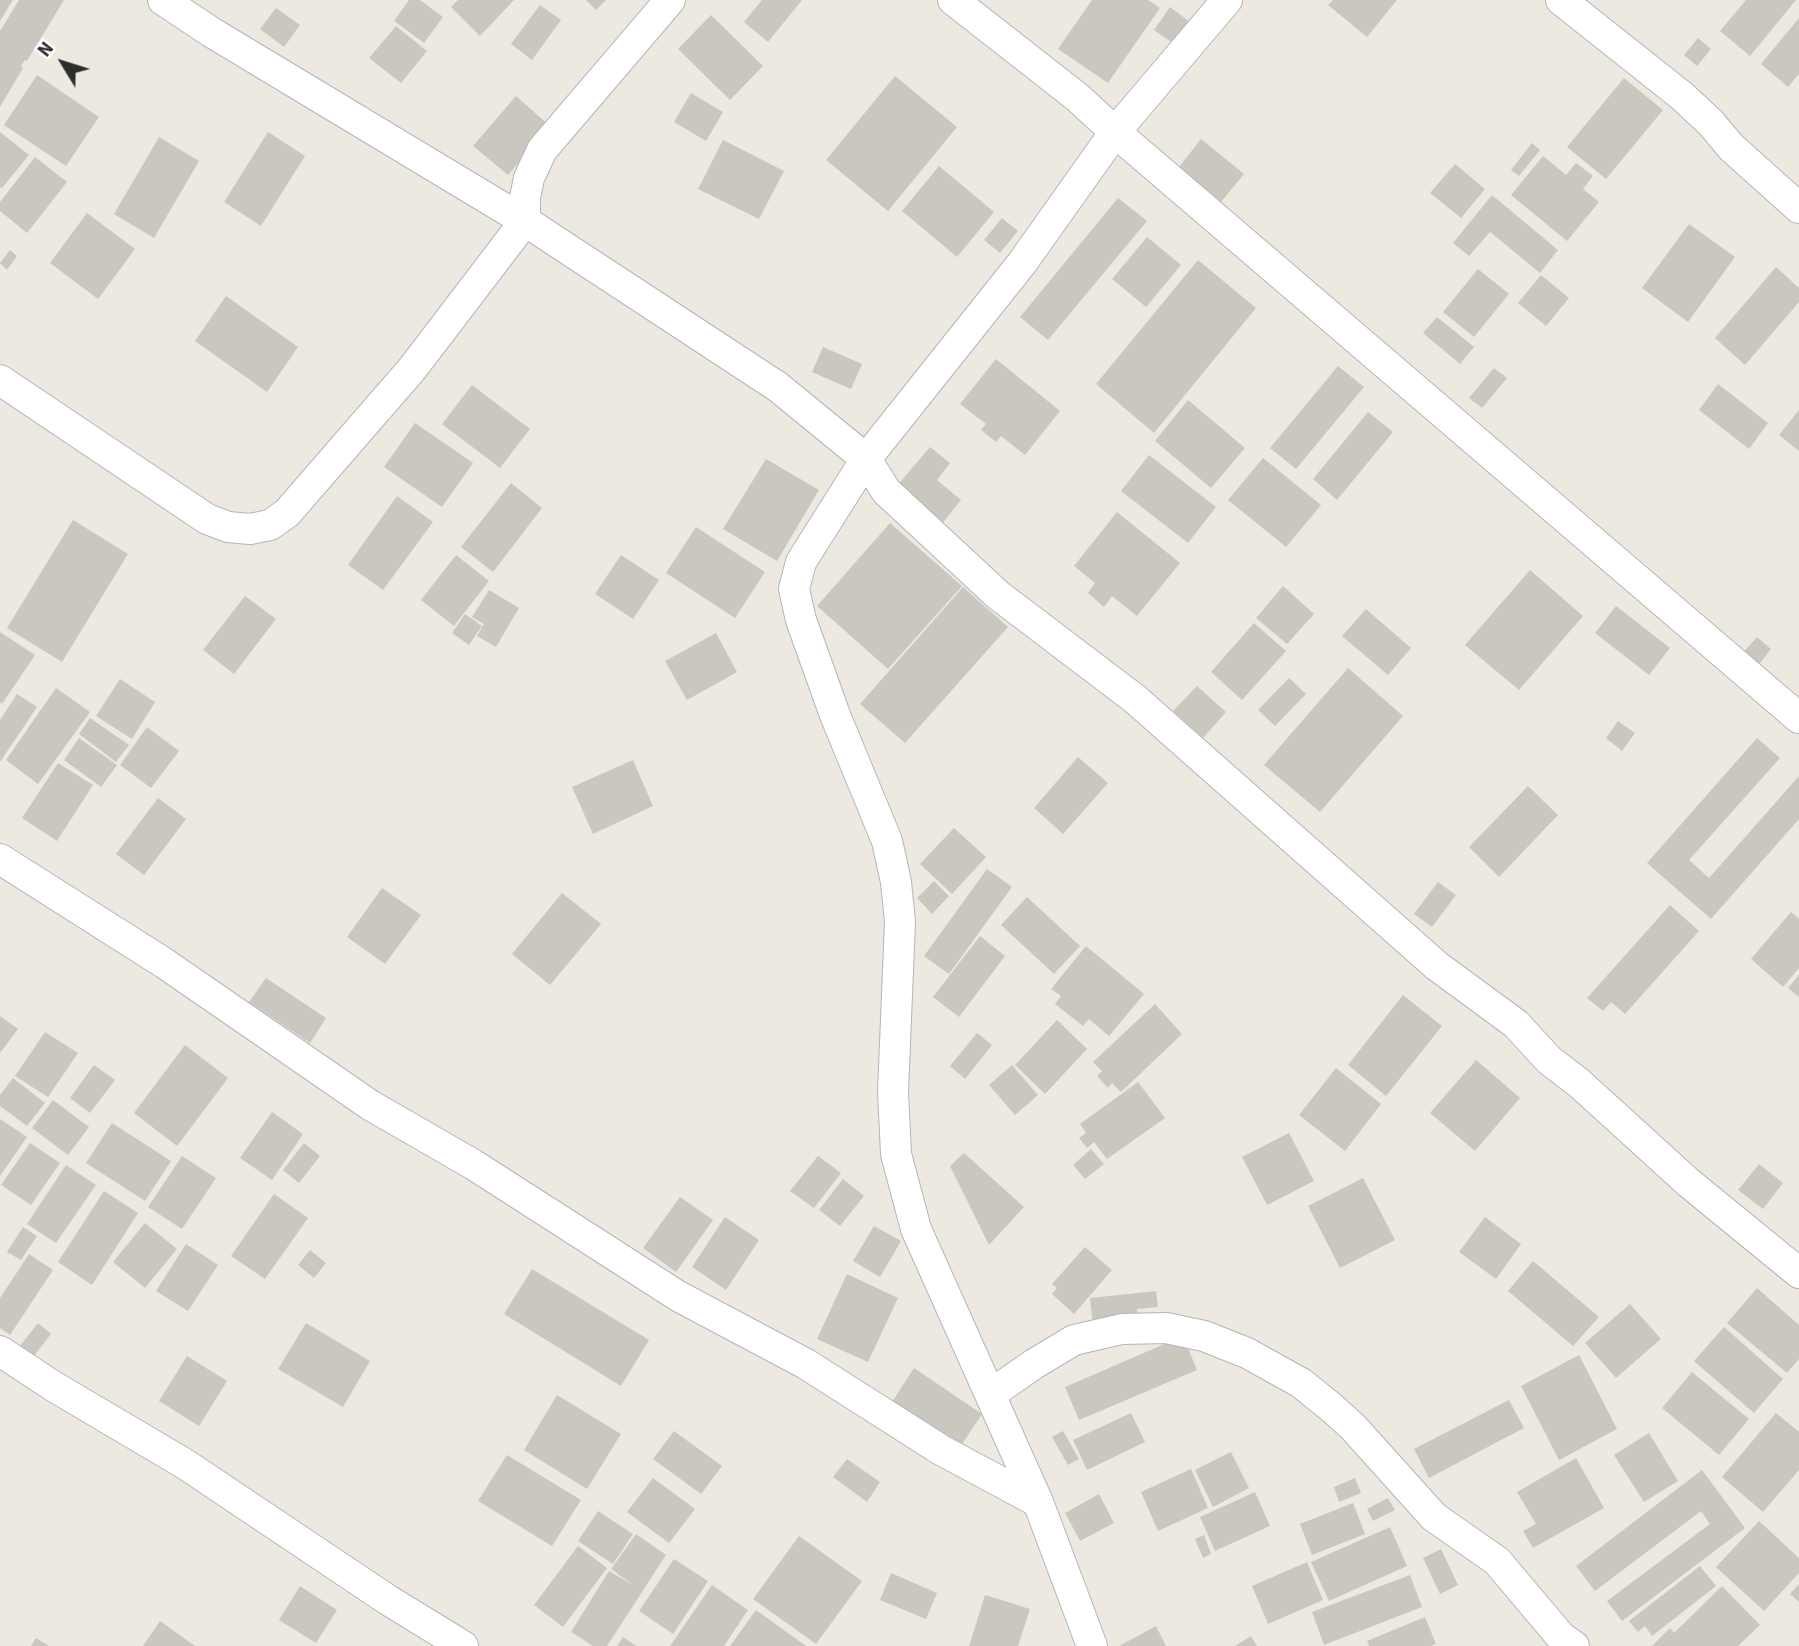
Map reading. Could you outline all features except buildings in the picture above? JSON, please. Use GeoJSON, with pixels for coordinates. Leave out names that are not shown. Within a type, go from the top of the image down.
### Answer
{"type":"FeatureCollection","features":[{"type":"Feature","properties":{"kind":"street"},"geometry":{"type":"LineString","coordinates":[[163,0],[211,32],[526,221],[778,387],[866,459],[886,491],[998,595],[1135,699],[1437,966],[1516,1024],[1549,1059],[1689,1183],[1799,1273]]}},
{"type":"Feature","properties":{"kind":"street"},"geometry":{"type":"LineString","coordinates":[[0,380],[207,519],[228,527],[250,529],[270,525],[286,513],[412,369],[526,221],[525,198],[529,178],[542,150],[670,0]]}},
{"type":"Feature","properties":{"kind":"street"},"geometry":{"type":"LineString","coordinates":[[953,0],[1077,97],[1799,718]]}},
{"type":"Feature","properties":{"kind":"street"},"geometry":{"type":"LineString","coordinates":[[1091,1646],[1038,1502],[916,1229],[896,1154],[893,1092],[900,922],[896,882],[887,841],[830,703],[801,620],[794,589],[801,562],[866,459],[1022,263],[1115,132],[1227,0]]}},
{"type":"Feature","properties":{"kind":"street"},"geometry":{"type":"LineString","coordinates":[[1561,0],[1682,96],[1731,146],[1799,208]]}},
{"type":"Feature","properties":{"kind":"street"},"geometry":{"type":"LineString","coordinates":[[0,859],[163,963],[370,1105],[485,1172],[678,1296],[806,1364],[941,1450],[1038,1502]]}},
{"type":"Feature","properties":{"kind":"street"},"geometry":{"type":"LineString","coordinates":[[991,1394],[1074,1340],[1122,1329],[1166,1328],[1204,1336],[1247,1353],[1301,1383],[1332,1408],[1353,1427],[1434,1517],[1496,1561],[1561,1637],[1574,1646]]}},
{"type":"Feature","properties":{"kind":"street"},"geometry":{"type":"LineString","coordinates":[[0,1351],[53,1386],[185,1464],[388,1600],[463,1646]]}}]}
